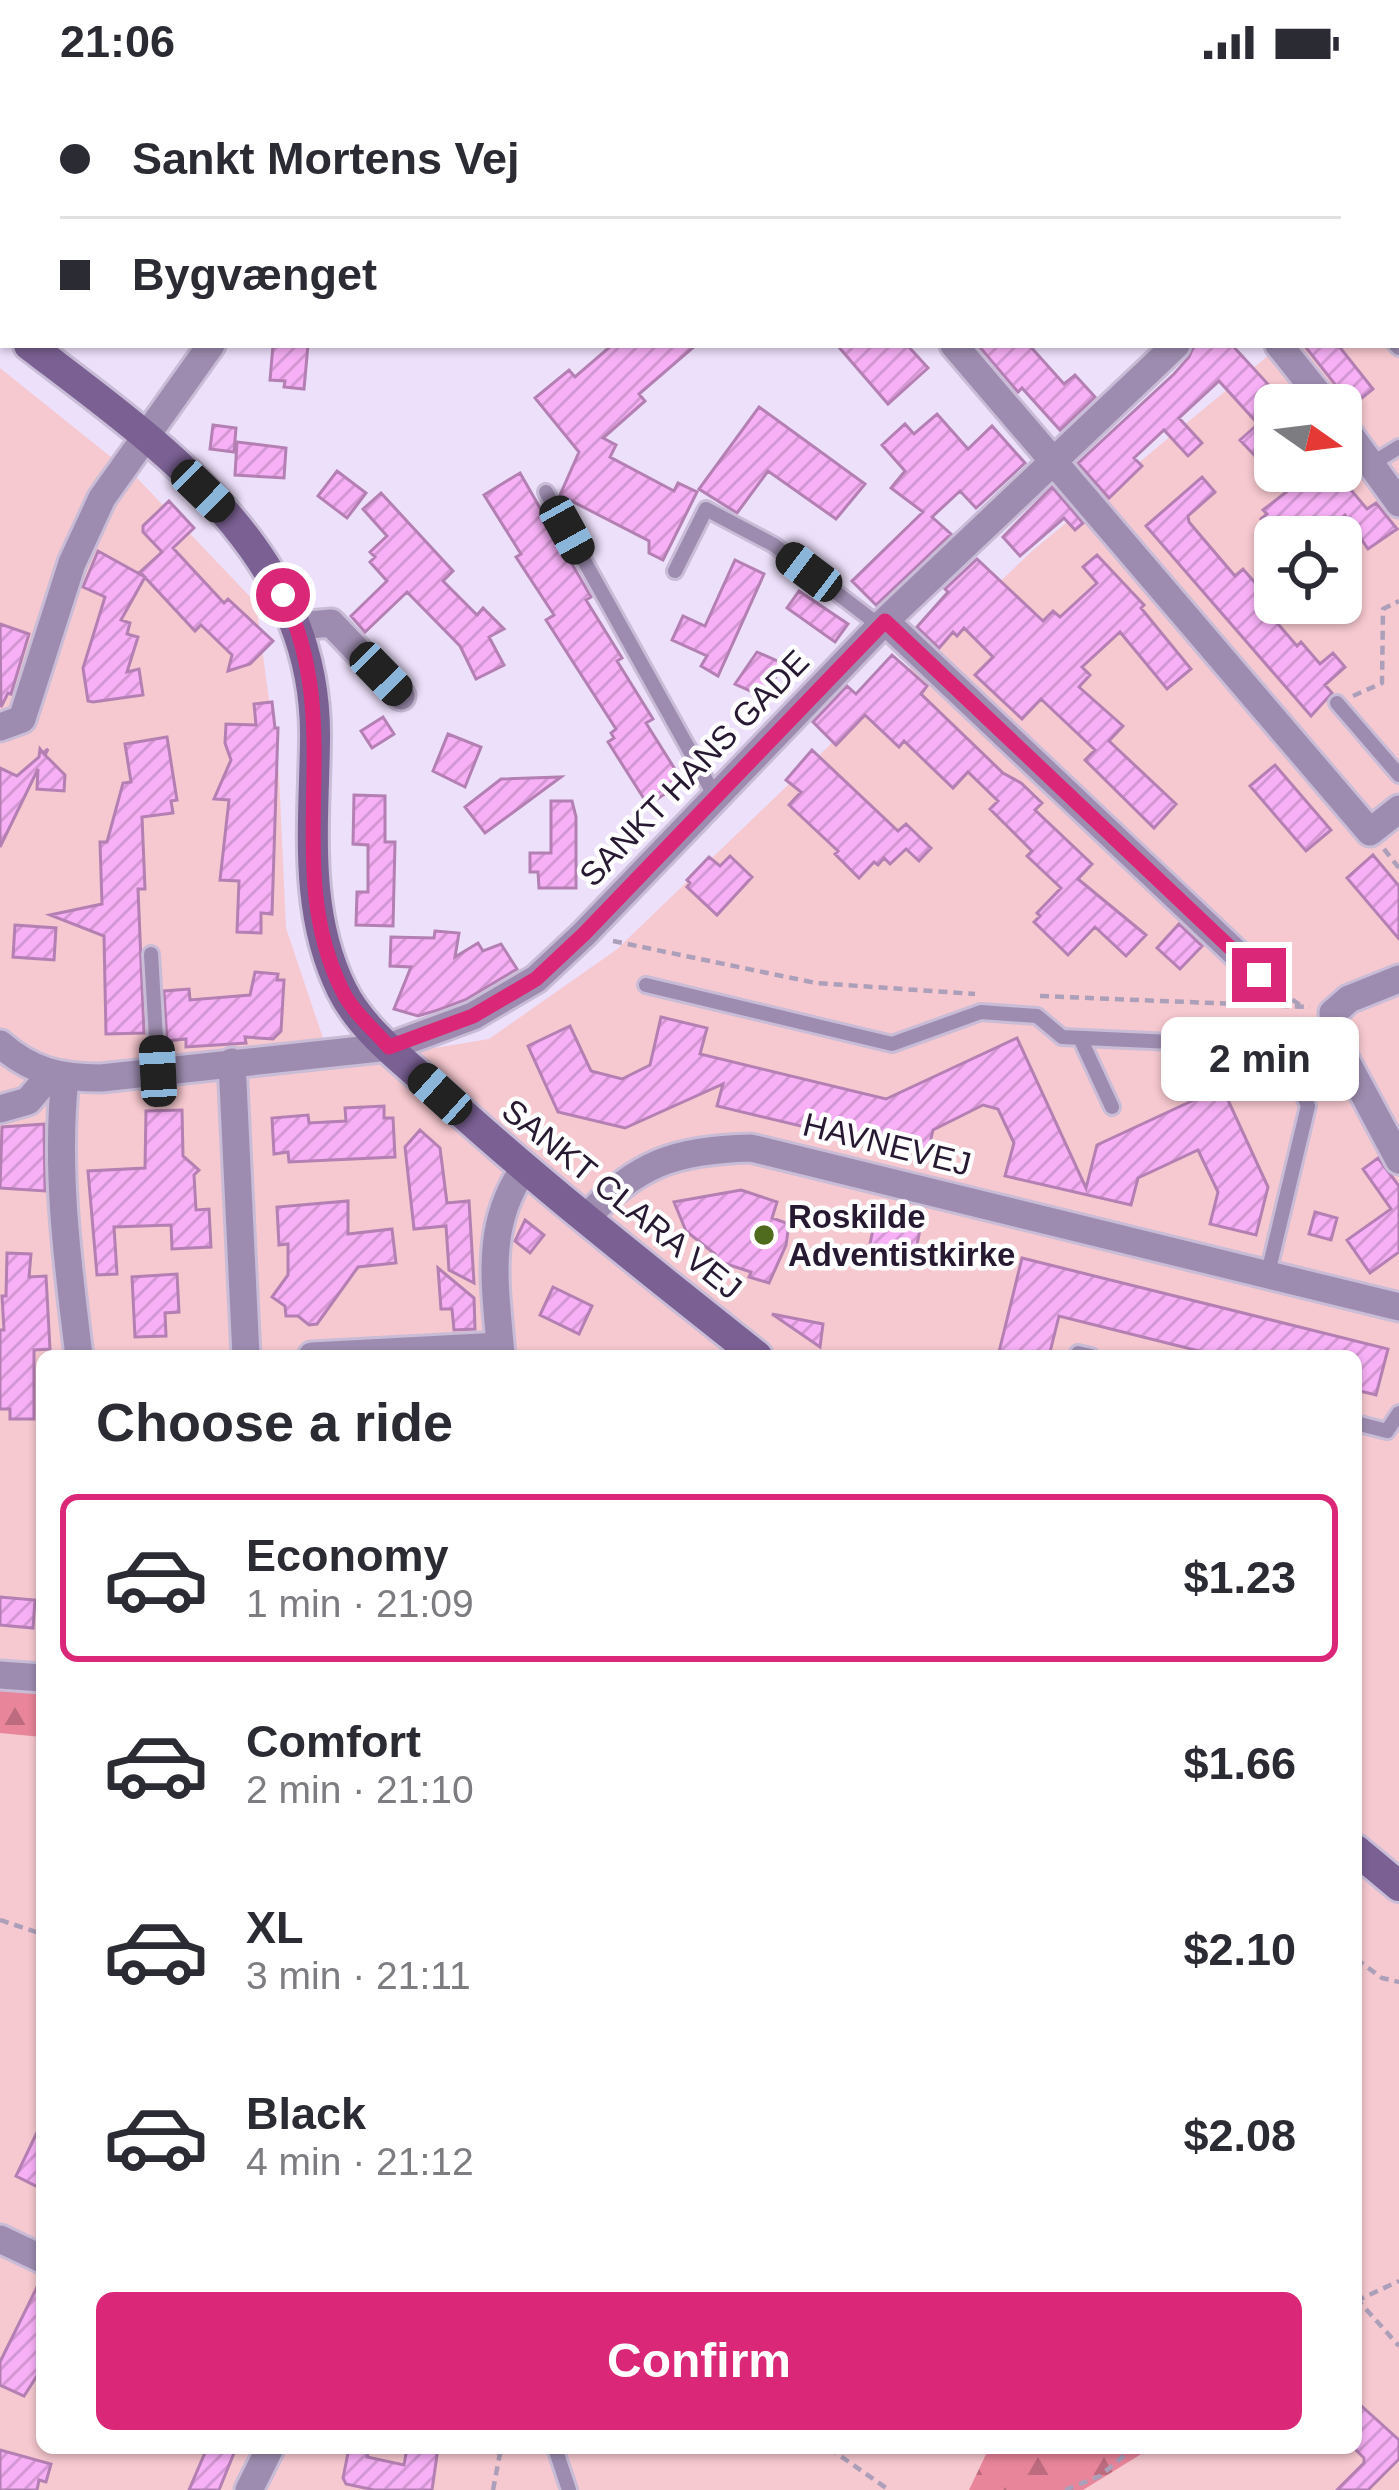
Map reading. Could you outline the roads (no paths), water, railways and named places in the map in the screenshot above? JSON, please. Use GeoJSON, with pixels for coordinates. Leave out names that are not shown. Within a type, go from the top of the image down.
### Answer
{"type":"FeatureCollection","features":[{"type":"Feature","properties":{"kind":"main road","name":"SANKT CLARA VEJ"},"geometry":{"type":"LineString","coordinates":[[32,348],[147,436],[232,518],[267,563],[298,626],[316,713],[313,892],[323,945],[342,992],[389,1047],[524,1169],[750,1350]]}},
{"type":"Feature","properties":{"kind":"main road"},"geometry":{"type":"LineString","coordinates":[[1362,1855],[1399,1886]]}},
{"type":"Feature","properties":{"kind":"street"},"geometry":{"type":"LineString","coordinates":[[0,727],[22,719],[72,563],[102,498],[210,348]]}},
{"type":"Feature","properties":{"kind":"street"},"geometry":{"type":"LineString","coordinates":[[957,348],[1370,832],[1399,808]]}},
{"type":"Feature","properties":{"kind":"street","name":"SANKT HANS GADE"},"geometry":{"type":"LineString","coordinates":[[58,1076],[158,1071],[389,1047],[473,1016],[536,979],[882,623],[1173,348]]}},
{"type":"Feature","properties":{"kind":"street"},"geometry":{"type":"LineString","coordinates":[[1282,348],[1311,384]]}},
{"type":"Feature","properties":{"kind":"street"},"geometry":{"type":"LineString","coordinates":[[1362,450],[1399,503]]}},
{"type":"Feature","properties":{"kind":"street"},"geometry":{"type":"LineString","coordinates":[[298,626],[331,623],[401,696]]}},
{"type":"Feature","properties":{"kind":"street"},"geometry":{"type":"LineString","coordinates":[[882,623],[1259,975]]}},
{"type":"Feature","properties":{"kind":"street"},"geometry":{"type":"LineString","coordinates":[[1399,979],[1349,999],[1333,1013],[1337,1044],[1399,1160]]}},
{"type":"Feature","properties":{"kind":"street"},"geometry":{"type":"LineString","coordinates":[[0,1044],[25,1064],[58,1076]]}},
{"type":"Feature","properties":{"kind":"street"},"geometry":{"type":"LineString","coordinates":[[232,1062],[246,1350]]}},
{"type":"Feature","properties":{"kind":"street"},"geometry":{"type":"LineString","coordinates":[[0,1109],[28,1101],[58,1076]]}},
{"type":"Feature","properties":{"kind":"street"},"geometry":{"type":"LineString","coordinates":[[58,1076],[68,1263],[78,1350]]}},
{"type":"Feature","properties":{"kind":"street","name":"HAVNEVEJ"},"geometry":{"type":"LineString","coordinates":[[585,1220],[630,1176],[662,1160],[702,1150],[751,1148],[1399,1307]]}},
{"type":"Feature","properties":{"kind":"street"},"geometry":{"type":"LineString","coordinates":[[501,1350],[496,1226],[506,1194],[524,1169]]}},
{"type":"Feature","properties":{"kind":"street"},"geometry":{"type":"LineString","coordinates":[[0,1675],[36,1678]]}},
{"type":"Feature","properties":{"kind":"street"},"geometry":{"type":"LineString","coordinates":[[0,2239],[36,2256]]}},
{"type":"Feature","properties":{"kind":"street"},"geometry":{"type":"LineString","coordinates":[[250,2490],[267,2454]]}},
{"type":"Feature","properties":{"kind":"lane"},"geometry":{"type":"LineString","coordinates":[[1372,463],[1399,446]]}},
{"type":"Feature","properties":{"kind":"lane"},"geometry":{"type":"LineString","coordinates":[[546,492],[716,798]]}},
{"type":"Feature","properties":{"kind":"lane"},"geometry":{"type":"LineString","coordinates":[[675,571],[706,509],[774,545],[882,623]]}},
{"type":"Feature","properties":{"kind":"lane"},"geometry":{"type":"LineString","coordinates":[[1337,704],[1399,775]]}},
{"type":"Feature","properties":{"kind":"lane"},"geometry":{"type":"LineString","coordinates":[[151,954],[158,1071]]}},
{"type":"Feature","properties":{"kind":"lane"},"geometry":{"type":"LineString","coordinates":[[646,985],[892,1044],[981,1012],[1036,1016],[1062,1037],[1283,1047],[1308,1106],[1268,1273]]}},
{"type":"Feature","properties":{"kind":"lane"},"geometry":{"type":"LineString","coordinates":[[1080,1038],[1112,1107]]}},
{"type":"Feature","properties":{"kind":"lane"},"geometry":{"type":"LineString","coordinates":[[1362,1425],[1387,1431],[1399,1413]]}},
{"type":"Feature","properties":{"kind":"lane"},"geometry":{"type":"LineString","coordinates":[[557,2454],[569,2490]]}},
{"type":"Feature","properties":{"kind":"place","name":"Roskilde Adventistkirke"},"geometry":{"type":"Point","coordinates":[764,1235]}}]}
